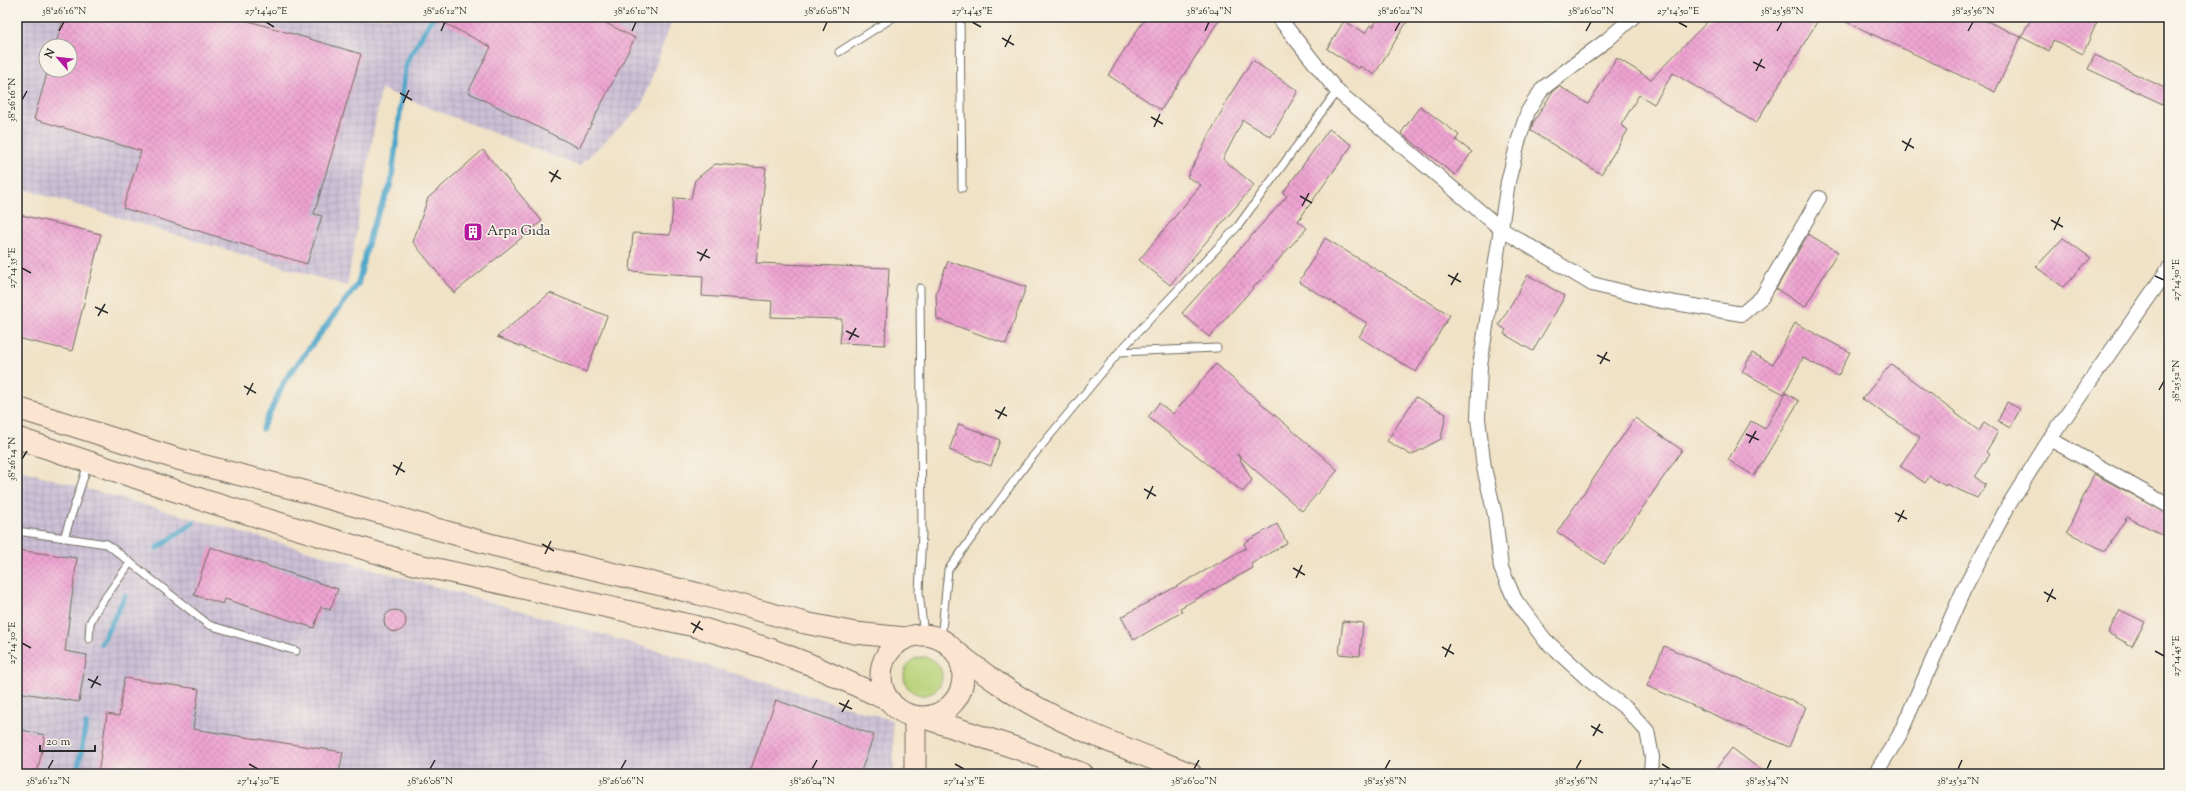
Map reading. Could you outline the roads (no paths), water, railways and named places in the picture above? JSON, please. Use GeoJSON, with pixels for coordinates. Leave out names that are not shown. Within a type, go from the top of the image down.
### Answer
{"type":"FeatureCollection","features":[{"type":"Feature","properties":{"kind":"street"},"geometry":{"type":"LineString","coordinates":[[1278,17],[1337,91],[1501,229],[1592,284],[1651,299],[1742,314],[1762,297],[1819,198]]}},
{"type":"Feature","properties":{"kind":"street"},"geometry":{"type":"LineString","coordinates":[[1633,17],[1607,40],[1543,88],[1528,111],[1518,142],[1508,182],[1480,366],[1478,419],[1484,468],[1495,515],[1501,568],[1515,600],[1545,640],[1589,680],[1628,710],[1648,731],[1652,757],[1651,774]]}},
{"type":"Feature","properties":{"kind":"street"},"geometry":{"type":"LineString","coordinates":[[1875,774],[1899,736],[1964,589],[2008,506],[2050,439],[2169,268]]}},
{"type":"Feature","properties":{"kind":"street"},"geometry":{"type":"LineString","coordinates":[[17,408],[178,459],[303,491],[493,546],[699,594],[805,623],[855,633],[931,640],[998,684],[1046,711],[1095,735],[1191,774]]}},
{"type":"Feature","properties":{"kind":"street"},"geometry":{"type":"LineString","coordinates":[[17,438],[203,500],[414,564],[694,626],[796,659],[890,701],[906,714],[1016,748],[1083,774]]}},
{"type":"Feature","properties":{"kind":"street"},"geometry":{"type":"LineString","coordinates":[[2050,439],[2169,506]]}},
{"type":"Feature","properties":{"kind":"street"},"geometry":{"type":"LineString","coordinates":[[890,701],[884,690],[881,678],[882,666],[887,655],[895,645],[931,640],[962,668],[962,687],[956,699],[946,709],[935,715],[918,717]]}},
{"type":"Feature","properties":{"kind":"street"},"geometry":{"type":"LineString","coordinates":[[915,774],[918,717]]}},
{"type":"Feature","properties":{"kind":"lane"},"geometry":{"type":"LineString","coordinates":[[839,52],[894,17]]}},
{"type":"Feature","properties":{"kind":"lane"},"geometry":{"type":"LineString","coordinates":[[960,17],[962,188]]}},
{"type":"Feature","properties":{"kind":"lane"},"geometry":{"type":"LineString","coordinates":[[931,640],[948,570],[1028,462],[1120,352],[1238,226],[1337,91]]}},
{"type":"Feature","properties":{"kind":"lane"},"geometry":{"type":"LineString","coordinates":[[920,288],[922,533],[919,592],[931,640]]}},
{"type":"Feature","properties":{"kind":"lane"},"geometry":{"type":"LineString","coordinates":[[1120,352],[1217,348]]}},
{"type":"Feature","properties":{"kind":"lane"},"geometry":{"type":"LineString","coordinates":[[64,538],[89,462]]}},
{"type":"Feature","properties":{"kind":"lane"},"geometry":{"type":"LineString","coordinates":[[17,531],[107,544],[208,625],[296,651]]}},
{"type":"Feature","properties":{"kind":"lane"},"geometry":{"type":"LineString","coordinates":[[89,639],[90,623],[97,609],[130,563]]}},
{"type":"Feature","properties":{"kind":"waterway"},"geometry":{"type":"LineString","coordinates":[[262,429],[285,380],[358,284],[372,228],[391,184],[406,63],[433,17]]}},
{"type":"Feature","properties":{"kind":"waterway"},"geometry":{"type":"LineString","coordinates":[[157,548],[193,523]]}},
{"type":"Feature","properties":{"kind":"waterway"},"geometry":{"type":"LineString","coordinates":[[101,644],[125,596]]}},
{"type":"Feature","properties":{"kind":"waterway"},"geometry":{"type":"LineString","coordinates":[[77,774],[86,724]]}},
{"type":"Feature","properties":{"kind":"place","name":"Arpa Gıda"},"geometry":{"type":"Point","coordinates":[473,232]}}]}
